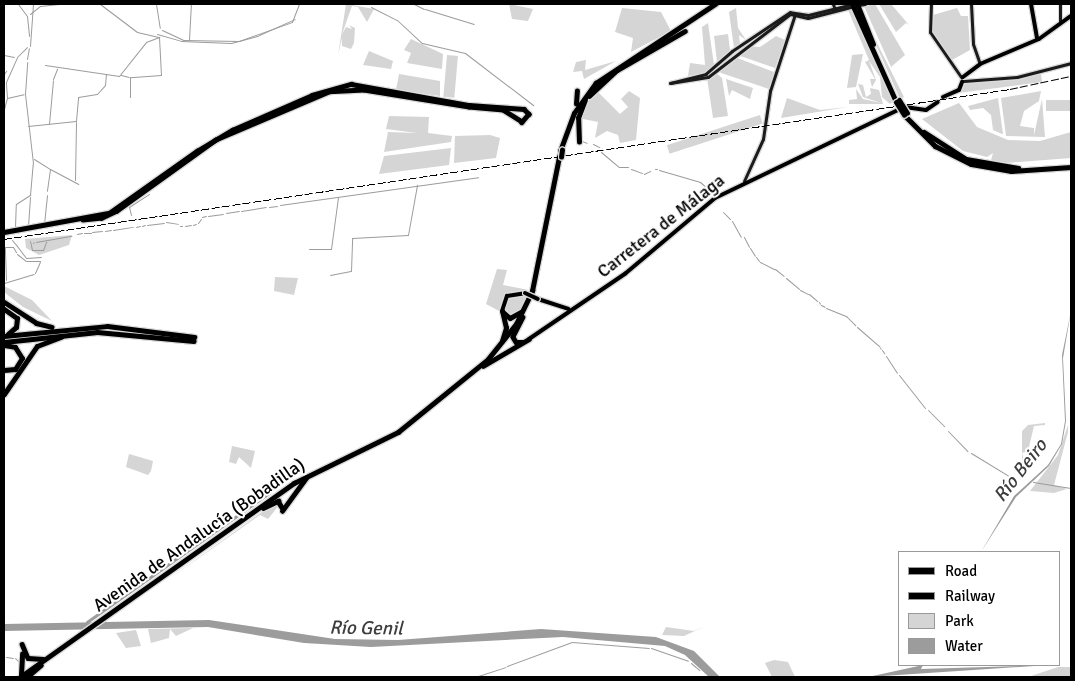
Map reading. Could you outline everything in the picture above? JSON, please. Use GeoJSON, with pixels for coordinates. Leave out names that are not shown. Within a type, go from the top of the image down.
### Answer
{"type":"FeatureCollection","features":[{"type":"Feature","properties":{"kind":"highway"},"geometry":{"type":"LineString","coordinates":[[650,49],[717,4]]}},
{"type":"Feature","properties":{"kind":"highway"},"geometry":{"type":"LineString","coordinates":[[853,5],[897,101],[937,143],[979,163],[1019,168],[1071,165]]}},
{"type":"Feature","properties":{"kind":"highway"},"geometry":{"type":"LineString","coordinates":[[853,5],[873,44],[897,101]]}},
{"type":"Feature","properties":{"kind":"highway","name":"Avenida de Andalucía (Bobadilla)"},"geometry":{"type":"LineString","coordinates":[[109,616],[306,478],[398,435],[483,366],[523,316],[540,274],[561,150],[585,100],[610,75],[650,49]]}},
{"type":"Feature","properties":{"kind":"highway","name":"Avenida de Andalucía (Bobadilla)"},"geometry":{"type":"LineString","coordinates":[[26,677],[289,486],[390,437],[474,371],[512,330],[535,284],[561,150],[568,125],[596,83],[650,49]]}},
{"type":"Feature","properties":{"kind":"highway"},"geometry":{"type":"LineString","coordinates":[[4,232],[107,216],[163,176],[250,121],[348,88],[503,110],[516,116],[520,122],[528,120],[528,112],[520,110],[348,88]]}},
{"type":"Feature","properties":{"kind":"highway"},"geometry":{"type":"LineString","coordinates":[[568,125],[578,91]]}},
{"type":"Feature","properties":{"kind":"highway"},"geometry":{"type":"LineString","coordinates":[[572,144],[577,133],[585,100]]}},
{"type":"Feature","properties":{"kind":"highway"},"geometry":{"type":"LineString","coordinates":[[516,116],[520,110]]}},
{"type":"Feature","properties":{"kind":"highway"},"geometry":{"type":"LineString","coordinates":[[577,133],[579,142]]}},
{"type":"Feature","properties":{"kind":"highway"},"geometry":{"type":"LineString","coordinates":[[98,217],[145,189]]}},
{"type":"Feature","properties":{"kind":"highway"},"geometry":{"type":"LineString","coordinates":[[83,220],[107,216]]}},
{"type":"Feature","properties":{"kind":"highway"},"geometry":{"type":"LineString","coordinates":[[502,311],[510,318],[520,314],[535,284]]}},
{"type":"Feature","properties":{"kind":"highway"},"geometry":{"type":"LineString","coordinates":[[4,302],[40,324],[158,331],[194,339],[88,332],[4,340]]}},
{"type":"Feature","properties":{"kind":"highway"},"geometry":{"type":"LineString","coordinates":[[4,309],[13,312],[17,321],[14,330],[4,340]]}},
{"type":"Feature","properties":{"kind":"highway"},"geometry":{"type":"LineString","coordinates":[[474,371],[504,336],[502,311]]}},
{"type":"Feature","properties":{"kind":"highway"},"geometry":{"type":"LineString","coordinates":[[523,316],[513,339],[520,343],[529,339]]}},
{"type":"Feature","properties":{"kind":"highway"},"geometry":{"type":"LineString","coordinates":[[4,340],[72,327]]}},
{"type":"Feature","properties":{"kind":"highway"},"geometry":{"type":"LineString","coordinates":[[4,340],[84,329],[158,331]]}},
{"type":"Feature","properties":{"kind":"highway"},"geometry":{"type":"LineString","coordinates":[[4,340],[82,335],[173,337]]}},
{"type":"Feature","properties":{"kind":"highway"},"geometry":{"type":"LineString","coordinates":[[4,394],[37,346],[50,338],[82,335]]}},
{"type":"Feature","properties":{"kind":"highway"},"geometry":{"type":"LineString","coordinates":[[483,366],[529,339]]}},
{"type":"Feature","properties":{"kind":"highway"},"geometry":{"type":"LineString","coordinates":[[4,340],[15,347],[22,358],[15,369],[4,370]]}},
{"type":"Feature","properties":{"kind":"highway"},"geometry":{"type":"LineString","coordinates":[[263,508],[279,502],[282,511],[306,478]]}},
{"type":"Feature","properties":{"kind":"highway","name":"Avenida de Andalucía (Bobadilla)"},"geometry":{"type":"LineString","coordinates":[[19,677],[84,634]]}},
{"type":"Feature","properties":{"kind":"highway"},"geometry":{"type":"LineString","coordinates":[[22,644],[31,660],[51,656]]}},
{"type":"Feature","properties":{"kind":"highway"},"geometry":{"type":"LineString","coordinates":[[19,677],[25,667],[21,650]]}},
{"type":"Feature","properties":{"kind":"main road"},"geometry":{"type":"LineString","coordinates":[[833,4],[835,10]]}},
{"type":"Feature","properties":{"kind":"main road"},"geometry":{"type":"LineString","coordinates":[[670,81],[705,76],[780,19],[796,13],[809,16],[853,5],[865,4]]}},
{"type":"Feature","properties":{"kind":"main road"},"geometry":{"type":"LineString","coordinates":[[931,4],[931,33],[963,79]]}},
{"type":"Feature","properties":{"kind":"main road"},"geometry":{"type":"LineString","coordinates":[[971,4],[973,44],[980,64]]}},
{"type":"Feature","properties":{"kind":"main road"},"geometry":{"type":"LineString","coordinates":[[1031,4],[1038,37]]}},
{"type":"Feature","properties":{"kind":"main road"},"geometry":{"type":"LineString","coordinates":[[1060,4],[1060,22]]}},
{"type":"Feature","properties":{"kind":"main road"},"geometry":{"type":"LineString","coordinates":[[744,181],[761,143],[764,126],[796,13]]}},
{"type":"Feature","properties":{"kind":"main road"},"geometry":{"type":"LineString","coordinates":[[943,97],[959,90],[963,79],[980,64],[1038,37],[1071,15]]}},
{"type":"Feature","properties":{"kind":"main road"},"geometry":{"type":"LineString","coordinates":[[1038,37],[1071,15]]}},
{"type":"Feature","properties":{"kind":"main road"},"geometry":{"type":"LineString","coordinates":[[963,79],[1017,77],[1071,63]]}},
{"type":"Feature","properties":{"kind":"main road"},"geometry":{"type":"LineString","coordinates":[[905,111],[929,110],[938,102]]}},
{"type":"Feature","properties":{"kind":"main road","name":"Carretera de Málaga"},"geometry":{"type":"LineString","coordinates":[[561,309],[570,308],[626,273],[716,197],[744,181],[784,166],[898,110]]}},
{"type":"Feature","properties":{"kind":"main road"},"geometry":{"type":"LineString","coordinates":[[502,311],[507,296],[525,294],[561,309],[559,315],[529,339]]}},
{"type":"Feature","properties":{"kind":"green space"},"geometry":{"type":"Polygon","coordinates":[[[346,4],[374,9],[367,22],[358,7],[352,6],[342,34],[346,27],[352,29],[349,25],[355,28],[354,43],[351,49],[342,46],[342,38],[338,55],[346,4]]]}},
{"type":"Feature","properties":{"kind":"green space"},"geometry":{"type":"Polygon","coordinates":[[[509,4],[533,9],[528,21],[512,19],[509,4]]]}},
{"type":"Feature","properties":{"kind":"green space"},"geometry":{"type":"Polygon","coordinates":[[[875,4],[905,55],[891,67],[864,6],[875,4]]]}},
{"type":"Feature","properties":{"kind":"green space"},"geometry":{"type":"Polygon","coordinates":[[[879,4],[891,4],[909,25],[906,23],[896,32],[879,4]]]}},
{"type":"Feature","properties":{"kind":"green space"},"geometry":{"type":"Polygon","coordinates":[[[859,7],[904,97],[900,99],[889,74],[859,7]]]}},
{"type":"Feature","properties":{"kind":"green space"},"geometry":{"type":"Polygon","coordinates":[[[622,8],[661,12],[671,31],[631,52],[633,38],[615,32],[622,8]]]}},
{"type":"Feature","properties":{"kind":"green space"},"geometry":{"type":"Polygon","coordinates":[[[736,8],[738,28],[746,40],[739,35],[740,44],[734,48],[729,12],[736,8]]]}},
{"type":"Feature","properties":{"kind":"green space"},"geometry":{"type":"Polygon","coordinates":[[[957,8],[961,16],[968,16],[970,50],[952,60],[932,31],[933,15],[957,8]]]}},
{"type":"Feature","properties":{"kind":"green space"},"geometry":{"type":"Polygon","coordinates":[[[851,9],[893,101],[890,104],[882,97],[880,77],[869,61],[876,80],[872,87],[870,79],[875,79],[865,62],[869,60],[848,10],[851,9]]]}},
{"type":"Feature","properties":{"kind":"green space"},"geometry":{"type":"Polygon","coordinates":[[[708,23],[714,65],[705,73],[688,76],[690,63],[705,65],[702,27],[708,23]]]}},
{"type":"Feature","properties":{"kind":"green space"},"geometry":{"type":"Polygon","coordinates":[[[728,34],[730,50],[717,62],[714,36],[728,34]]]}},
{"type":"Feature","properties":{"kind":"green space"},"geometry":{"type":"Polygon","coordinates":[[[776,36],[785,40],[775,68],[735,54],[747,46],[760,47],[776,36]]]}},
{"type":"Feature","properties":{"kind":"green space"},"geometry":{"type":"Polygon","coordinates":[[[411,39],[443,54],[442,69],[407,63],[411,53],[404,50],[411,39]]]}},
{"type":"Feature","properties":{"kind":"green space"},"geometry":{"type":"Polygon","coordinates":[[[369,51],[393,61],[391,69],[363,65],[369,51]]]}},
{"type":"Feature","properties":{"kind":"green space"},"geometry":{"type":"Polygon","coordinates":[[[863,54],[856,87],[847,88],[852,55],[863,54]]]}},
{"type":"Feature","properties":{"kind":"green space"},"geometry":{"type":"Polygon","coordinates":[[[447,55],[458,56],[454,98],[443,97],[447,55]]]}},
{"type":"Feature","properties":{"kind":"green space"},"geometry":{"type":"Polygon","coordinates":[[[732,56],[774,72],[769,89],[721,73],[718,69],[732,56]]]}},
{"type":"Feature","properties":{"kind":"green space"},"geometry":{"type":"Polygon","coordinates":[[[586,60],[585,70],[616,61],[584,79],[582,71],[573,72],[576,62],[586,60]]]}},
{"type":"Feature","properties":{"kind":"green space"},"geometry":{"type":"Polygon","coordinates":[[[715,72],[722,78],[728,116],[713,118],[707,78],[715,72]]]}},
{"type":"Feature","properties":{"kind":"green space"},"geometry":{"type":"Polygon","coordinates":[[[1041,73],[1042,82],[958,93],[965,84],[1041,73]]]}},
{"type":"Feature","properties":{"kind":"green space"},"geometry":{"type":"Polygon","coordinates":[[[399,74],[440,81],[440,96],[396,90],[399,74]]]}},
{"type":"Feature","properties":{"kind":"green space"},"geometry":{"type":"Polygon","coordinates":[[[726,79],[753,88],[750,99],[732,90],[729,96],[726,79]]]}},
{"type":"Feature","properties":{"kind":"green space"},"geometry":{"type":"Polygon","coordinates":[[[858,84],[863,85],[866,97],[871,94],[870,88],[879,90],[883,104],[849,104],[849,100],[857,99],[856,89],[863,99],[881,103],[863,97],[858,84]]]}},
{"type":"Feature","properties":{"kind":"green space"},"geometry":{"type":"Polygon","coordinates":[[[596,90],[620,114],[628,107],[621,99],[629,91],[640,98],[636,140],[620,143],[618,135],[607,131],[595,138],[598,122],[583,119],[579,140],[580,113],[596,90]]]}},
{"type":"Feature","properties":{"kind":"green space"},"geometry":{"type":"Polygon","coordinates":[[[1041,91],[1039,101],[1024,111],[1020,126],[1034,128],[1034,135],[1042,99],[1045,137],[1006,136],[1001,98],[1041,91]]]}},
{"type":"Feature","properties":{"kind":"green space"},"geometry":{"type":"Polygon","coordinates":[[[787,98],[820,110],[848,107],[781,118],[787,98]]]}},
{"type":"Feature","properties":{"kind":"green space"},"geometry":{"type":"Polygon","coordinates":[[[998,98],[1003,134],[993,130],[991,115],[983,108],[970,110],[968,106],[998,98]]]}},
{"type":"Feature","properties":{"kind":"green space"},"geometry":{"type":"Polygon","coordinates":[[[1046,100],[1071,100],[1071,111],[1046,111],[1046,100]]]}},
{"type":"Feature","properties":{"kind":"green space"},"geometry":{"type":"Polygon","coordinates":[[[959,103],[977,127],[1008,140],[1040,141],[1071,132],[1071,158],[1005,163],[991,160],[993,153],[987,157],[963,151],[922,119],[959,103]]]}},
{"type":"Feature","properties":{"kind":"green space"},"geometry":{"type":"Polygon","coordinates":[[[760,115],[763,124],[670,154],[667,145],[760,115]]]}},
{"type":"Feature","properties":{"kind":"green space"},"geometry":{"type":"Polygon","coordinates":[[[389,116],[429,117],[428,133],[452,136],[451,142],[384,152],[388,132],[417,133],[386,129],[389,116]]]}},
{"type":"Feature","properties":{"kind":"green space"},"geometry":{"type":"Polygon","coordinates":[[[490,135],[500,138],[496,158],[454,163],[455,136],[490,135]]]}},
{"type":"Feature","properties":{"kind":"green space"},"geometry":{"type":"Polygon","coordinates":[[[451,148],[449,165],[379,174],[384,156],[451,148]]]}},
{"type":"Feature","properties":{"kind":"green space"},"geometry":{"type":"Polygon","coordinates":[[[72,235],[69,245],[39,255],[26,248],[25,239],[72,235]]]}},
{"type":"Feature","properties":{"kind":"green space"},"geometry":{"type":"Polygon","coordinates":[[[497,269],[507,270],[503,285],[529,290],[514,292],[503,299],[504,324],[499,311],[486,304],[497,269]]]}},
{"type":"Feature","properties":{"kind":"green space"},"geometry":{"type":"Polygon","coordinates":[[[275,277],[298,278],[294,295],[274,291],[275,277]]]}},
{"type":"Feature","properties":{"kind":"green space"},"geometry":{"type":"Polygon","coordinates":[[[4,286],[32,300],[52,321],[23,307],[4,292],[4,286]]]}},
{"type":"Feature","properties":{"kind":"green space"},"geometry":{"type":"Polygon","coordinates":[[[522,294],[528,296],[521,311],[510,317],[503,307],[510,295],[522,294]]]}},
{"type":"Feature","properties":{"kind":"green space"},"geometry":{"type":"Polygon","coordinates":[[[1045,423],[1045,425],[1034,426],[1028,451],[1022,453],[1022,431],[1028,425],[1045,423]]]}},
{"type":"Feature","properties":{"kind":"green space"},"geometry":{"type":"Polygon","coordinates":[[[1068,425],[1068,432],[1054,485],[1067,489],[1054,493],[1030,491],[1058,455],[1068,425]]]}},
{"type":"Feature","properties":{"kind":"green space"},"geometry":{"type":"Polygon","coordinates":[[[232,446],[255,451],[251,468],[239,457],[236,464],[229,462],[232,446]]]}},
{"type":"Feature","properties":{"kind":"green space"},"geometry":{"type":"Polygon","coordinates":[[[1022,453],[1026,468],[1022,478],[1022,453]]]}},
{"type":"Feature","properties":{"kind":"green space"},"geometry":{"type":"Polygon","coordinates":[[[129,454],[153,461],[148,475],[126,467],[129,454]]]}},
{"type":"Feature","properties":{"kind":"green space"},"geometry":{"type":"Polygon","coordinates":[[[273,504],[280,504],[268,519],[260,515],[162,584],[273,504]]]}},
{"type":"Feature","properties":{"kind":"green space"},"geometry":{"type":"Polygon","coordinates":[[[706,626],[684,636],[662,635],[666,627],[694,631],[706,626]]]}},
{"type":"Feature","properties":{"kind":"green space"},"geometry":{"type":"Polygon","coordinates":[[[193,628],[176,636],[170,629],[169,638],[151,643],[148,629],[193,628]]]}},
{"type":"Feature","properties":{"kind":"green space"},"geometry":{"type":"Polygon","coordinates":[[[136,630],[141,646],[126,648],[116,633],[136,630]]]}},
{"type":"Feature","properties":{"kind":"green space"},"geometry":{"type":"Polygon","coordinates":[[[774,660],[788,662],[795,677],[772,677],[765,663],[774,660]]]}},
{"type":"Feature","properties":{"kind":"green space"},"geometry":{"type":"Polygon","coordinates":[[[1058,667],[1071,667],[1071,677],[1028,677],[1058,667]]]}},
{"type":"Feature","properties":{"kind":"water"},"geometry":{"type":"Polygon","coordinates":[[[1071,311],[1063,358],[1066,421],[1062,444],[1049,466],[1016,497],[982,551],[1014,496],[1048,465],[1061,444],[1065,421],[1062,355],[1071,311]]]}},
{"type":"Feature","properties":{"kind":"water"},"geometry":{"type":"Polygon","coordinates":[[[209,620],[335,639],[398,640],[541,629],[656,637],[694,651],[720,677],[709,677],[685,655],[665,646],[563,637],[371,647],[304,643],[208,627],[4,631],[4,624],[209,620]]]}},
{"type":"Feature","properties":{"kind":"water"},"geometry":{"type":"Polygon","coordinates":[[[918,666],[922,666],[921,669],[1034,666],[868,677],[918,666]]]}},
{"type":"Feature","properties":{"kind":"waterway"},"geometry":{"type":"LineString","coordinates":[[18,4],[27,16],[29,36]]}},
{"type":"Feature","properties":{"kind":"waterway"},"geometry":{"type":"LineString","coordinates":[[30,46],[33,4]]}},
{"type":"Feature","properties":{"kind":"waterway"},"geometry":{"type":"LineString","coordinates":[[30,14],[40,6],[59,4]]}},
{"type":"Feature","properties":{"kind":"waterway"},"geometry":{"type":"LineString","coordinates":[[100,4],[137,32],[159,37],[161,75],[130,77],[130,97]]}},
{"type":"Feature","properties":{"kind":"waterway"},"geometry":{"type":"LineString","coordinates":[[156,4],[160,28]]}},
{"type":"Feature","properties":{"kind":"waterway"},"geometry":{"type":"LineString","coordinates":[[189,40],[191,4]]}},
{"type":"Feature","properties":{"kind":"waterway"},"geometry":{"type":"LineString","coordinates":[[162,30],[183,40],[239,41],[292,22],[299,4]]}},
{"type":"Feature","properties":{"kind":"waterway"},"geometry":{"type":"LineString","coordinates":[[414,4],[424,9]]}},
{"type":"Feature","properties":{"kind":"waterway"},"geometry":{"type":"LineString","coordinates":[[371,7],[397,20],[422,43],[465,53],[533,105]]}},
{"type":"Feature","properties":{"kind":"waterway"},"geometry":{"type":"LineString","coordinates":[[425,9],[474,24]]}},
{"type":"Feature","properties":{"kind":"waterway"},"geometry":{"type":"LineString","coordinates":[[259,35],[295,19]]}},
{"type":"Feature","properties":{"kind":"waterway"},"geometry":{"type":"LineString","coordinates":[[157,34],[181,41],[231,43],[258,36]]}},
{"type":"Feature","properties":{"kind":"waterway"},"geometry":{"type":"LineString","coordinates":[[45,65],[119,76],[146,42],[159,37]]}},
{"type":"Feature","properties":{"kind":"waterway"},"geometry":{"type":"LineString","coordinates":[[17,57],[27,47]]}},
{"type":"Feature","properties":{"kind":"waterway"},"geometry":{"type":"LineString","coordinates":[[27,59],[29,48]]}},
{"type":"Feature","properties":{"kind":"waterway"},"geometry":{"type":"LineString","coordinates":[[4,55],[14,57]]}},
{"type":"Feature","properties":{"kind":"waterway"},"geometry":{"type":"LineString","coordinates":[[7,98],[6,82],[17,57]]}},
{"type":"Feature","properties":{"kind":"waterway"},"geometry":{"type":"LineString","coordinates":[[15,227],[16,204],[30,195],[33,163],[25,94],[27,62]]}},
{"type":"Feature","properties":{"kind":"waterway"},"geometry":{"type":"LineString","coordinates":[[53,79],[57,69]]}},
{"type":"Feature","properties":{"kind":"waterway"},"geometry":{"type":"LineString","coordinates":[[28,126],[76,121],[78,97],[97,94],[105,85],[106,74]]}},
{"type":"Feature","properties":{"kind":"waterway"},"geometry":{"type":"LineString","coordinates":[[121,75],[129,77]]}},
{"type":"Feature","properties":{"kind":"waterway"},"geometry":{"type":"LineString","coordinates":[[49,124],[53,80]]}},
{"type":"Feature","properties":{"kind":"waterway"},"geometry":{"type":"LineString","coordinates":[[4,109],[7,98],[24,94]]}},
{"type":"Feature","properties":{"kind":"waterway"},"geometry":{"type":"LineString","coordinates":[[75,180],[76,122]]}},
{"type":"Feature","properties":{"kind":"waterway"},"geometry":{"type":"LineString","coordinates":[[582,141],[587,143]]}},
{"type":"Feature","properties":{"kind":"waterway"},"geometry":{"type":"LineString","coordinates":[[593,144],[599,147]]}},
{"type":"Feature","properties":{"kind":"waterway"},"geometry":{"type":"LineString","coordinates":[[601,152],[619,167],[628,167]]}},
{"type":"Feature","properties":{"kind":"waterway"},"geometry":{"type":"LineString","coordinates":[[34,159],[50,169],[47,191]]}},
{"type":"Feature","properties":{"kind":"waterway"},"geometry":{"type":"LineString","coordinates":[[50,169],[78,184]]}},
{"type":"Feature","properties":{"kind":"waterway"},"geometry":{"type":"LineString","coordinates":[[631,169],[642,173]]}},
{"type":"Feature","properties":{"kind":"waterway"},"geometry":{"type":"LineString","coordinates":[[659,170],[700,182],[715,195]]}},
{"type":"Feature","properties":{"kind":"waterway"},"geometry":{"type":"LineString","coordinates":[[644,174],[650,171]]}},
{"type":"Feature","properties":{"kind":"waterway"},"geometry":{"type":"LineString","coordinates":[[280,205],[478,177]]}},
{"type":"Feature","properties":{"kind":"waterway"},"geometry":{"type":"LineString","coordinates":[[330,275],[351,271],[352,238],[408,235],[417,185]]}},
{"type":"Feature","properties":{"kind":"waterway"},"geometry":{"type":"LineString","coordinates":[[131,215],[129,207],[149,194]]}},
{"type":"Feature","properties":{"kind":"waterway"},"geometry":{"type":"LineString","coordinates":[[44,224],[47,195]]}},
{"type":"Feature","properties":{"kind":"waterway"},"geometry":{"type":"LineString","coordinates":[[28,226],[30,197]]}},
{"type":"Feature","properties":{"kind":"waterway"},"geometry":{"type":"LineString","coordinates":[[309,249],[331,249],[338,197]]}},
{"type":"Feature","properties":{"kind":"waterway"},"geometry":{"type":"LineString","coordinates":[[269,207],[277,206]]}},
{"type":"Feature","properties":{"kind":"waterway"},"geometry":{"type":"LineString","coordinates":[[241,211],[266,207]]}},
{"type":"Feature","properties":{"kind":"waterway"},"geometry":{"type":"LineString","coordinates":[[226,213],[239,211]]}},
{"type":"Feature","properties":{"kind":"waterway"},"geometry":{"type":"LineString","coordinates":[[723,212],[730,219]]}},
{"type":"Feature","properties":{"kind":"waterway"},"geometry":{"type":"LineString","coordinates":[[208,216],[223,214]]}},
{"type":"Feature","properties":{"kind":"waterway"},"geometry":{"type":"LineString","coordinates":[[202,217],[206,216]]}},
{"type":"Feature","properties":{"kind":"waterway"},"geometry":{"type":"LineString","coordinates":[[198,223],[201,219]]}},
{"type":"Feature","properties":{"kind":"waterway"},"geometry":{"type":"LineString","coordinates":[[732,221],[741,237]]}},
{"type":"Feature","properties":{"kind":"waterway"},"geometry":{"type":"LineString","coordinates":[[166,222],[178,224]]}},
{"type":"Feature","properties":{"kind":"waterway"},"geometry":{"type":"LineString","coordinates":[[147,225],[164,223]]}},
{"type":"Feature","properties":{"kind":"waterway"},"geometry":{"type":"LineString","coordinates":[[185,226],[191,225]]}},
{"type":"Feature","properties":{"kind":"waterway"},"geometry":{"type":"LineString","coordinates":[[136,227],[140,226]]}},
{"type":"Feature","properties":{"kind":"waterway"},"geometry":{"type":"LineString","coordinates":[[113,230],[133,227]]}},
{"type":"Feature","properties":{"kind":"waterway"},"geometry":{"type":"LineString","coordinates":[[105,231],[111,230]]}},
{"type":"Feature","properties":{"kind":"waterway"},"geometry":{"type":"LineString","coordinates":[[92,232],[102,231]]}},
{"type":"Feature","properties":{"kind":"waterway"},"geometry":{"type":"LineString","coordinates":[[77,234],[82,233]]}},
{"type":"Feature","properties":{"kind":"waterway"},"geometry":{"type":"LineString","coordinates":[[84,233],[91,233]]}},
{"type":"Feature","properties":{"kind":"waterway"},"geometry":{"type":"LineString","coordinates":[[36,242],[71,236]]}},
{"type":"Feature","properties":{"kind":"waterway"},"geometry":{"type":"LineString","coordinates":[[744,237],[749,247]]}},
{"type":"Feature","properties":{"kind":"waterway"},"geometry":{"type":"LineString","coordinates":[[12,240],[17,246]]}},
{"type":"Feature","properties":{"kind":"waterway"},"geometry":{"type":"LineString","coordinates":[[30,241],[32,250],[43,250]]}},
{"type":"Feature","properties":{"kind":"waterway"},"geometry":{"type":"LineString","coordinates":[[43,250],[46,242]]}},
{"type":"Feature","properties":{"kind":"waterway"},"geometry":{"type":"LineString","coordinates":[[17,246],[26,258],[41,257]]}},
{"type":"Feature","properties":{"kind":"waterway"},"geometry":{"type":"LineString","coordinates":[[6,280],[5,247],[13,247],[16,252]]}},
{"type":"Feature","properties":{"kind":"waterway"},"geometry":{"type":"LineString","coordinates":[[750,248],[755,256]]}},
{"type":"Feature","properties":{"kind":"waterway"},"geometry":{"type":"LineString","coordinates":[[17,254],[26,261],[40,261]]}},
{"type":"Feature","properties":{"kind":"waterway"},"geometry":{"type":"LineString","coordinates":[[756,257],[759,261]]}},
{"type":"Feature","properties":{"kind":"waterway"},"geometry":{"type":"LineString","coordinates":[[35,273],[40,262]]}},
{"type":"Feature","properties":{"kind":"waterway"},"geometry":{"type":"LineString","coordinates":[[760,262],[774,269]]}},
{"type":"Feature","properties":{"kind":"waterway"},"geometry":{"type":"LineString","coordinates":[[775,269],[784,276]]}},
{"type":"Feature","properties":{"kind":"waterway"},"geometry":{"type":"LineString","coordinates":[[4,283],[34,274]]}},
{"type":"Feature","properties":{"kind":"waterway"},"geometry":{"type":"LineString","coordinates":[[786,278],[799,289]]}},
{"type":"Feature","properties":{"kind":"waterway"},"geometry":{"type":"LineString","coordinates":[[800,290],[808,294]]}},
{"type":"Feature","properties":{"kind":"waterway"},"geometry":{"type":"LineString","coordinates":[[809,294],[817,301]]}},
{"type":"Feature","properties":{"kind":"waterway"},"geometry":{"type":"LineString","coordinates":[[821,305],[825,307]]}},
{"type":"Feature","properties":{"kind":"waterway"},"geometry":{"type":"LineString","coordinates":[[826,308],[846,316],[855,325]]}},
{"type":"Feature","properties":{"kind":"waterway"},"geometry":{"type":"LineString","coordinates":[[857,327],[880,347]]}},
{"type":"Feature","properties":{"kind":"waterway"},"geometry":{"type":"LineString","coordinates":[[886,356],[897,373]]}},
{"type":"Feature","properties":{"kind":"waterway"},"geometry":{"type":"LineString","coordinates":[[899,375],[925,408]]}},
{"type":"Feature","properties":{"kind":"waterway"},"geometry":{"type":"LineString","coordinates":[[928,410],[944,426]]}},
{"type":"Feature","properties":{"kind":"waterway"},"geometry":{"type":"LineString","coordinates":[[948,431],[967,451]]}},
{"type":"Feature","properties":{"kind":"waterway","name":"Río Beiro"},"geometry":{"type":"LineString","coordinates":[[971,453],[1017,481]]}},
{"type":"Feature","properties":{"kind":"waterway","name":"Río Beiro"},"geometry":{"type":"LineString","coordinates":[[1033,482],[1071,488]]}},
{"type":"Feature","properties":{"kind":"waterway"},"geometry":{"type":"LineString","coordinates":[[87,622],[269,493]]}},
{"type":"Feature","properties":{"kind":"waterway"},"geometry":{"type":"LineString","coordinates":[[507,666],[572,642],[649,648]]}},
{"type":"Feature","properties":{"kind":"waterway"},"geometry":{"type":"LineString","coordinates":[[651,648],[688,661]]}},
{"type":"Feature","properties":{"kind":"waterway"},"geometry":{"type":"LineString","coordinates":[[6,657],[13,658]]}},
{"type":"Feature","properties":{"kind":"waterway"},"geometry":{"type":"LineString","coordinates":[[15,658],[20,663]]}},
{"type":"Feature","properties":{"kind":"waterway"},"geometry":{"type":"LineString","coordinates":[[691,663],[699,670]]}},
{"type":"Feature","properties":{"kind":"waterway"},"geometry":{"type":"LineString","coordinates":[[475,677],[505,667]]}},
{"type":"Feature","properties":{"kind":"railway"},"geometry":{"type":"LineString","coordinates":[[4,239],[1010,89],[1071,76]]}},
{"type":"Feature","properties":{"kind":"water label","name":"Río Genil"},"geometry":{"type":"Point","coordinates":[366,629]}}]}
